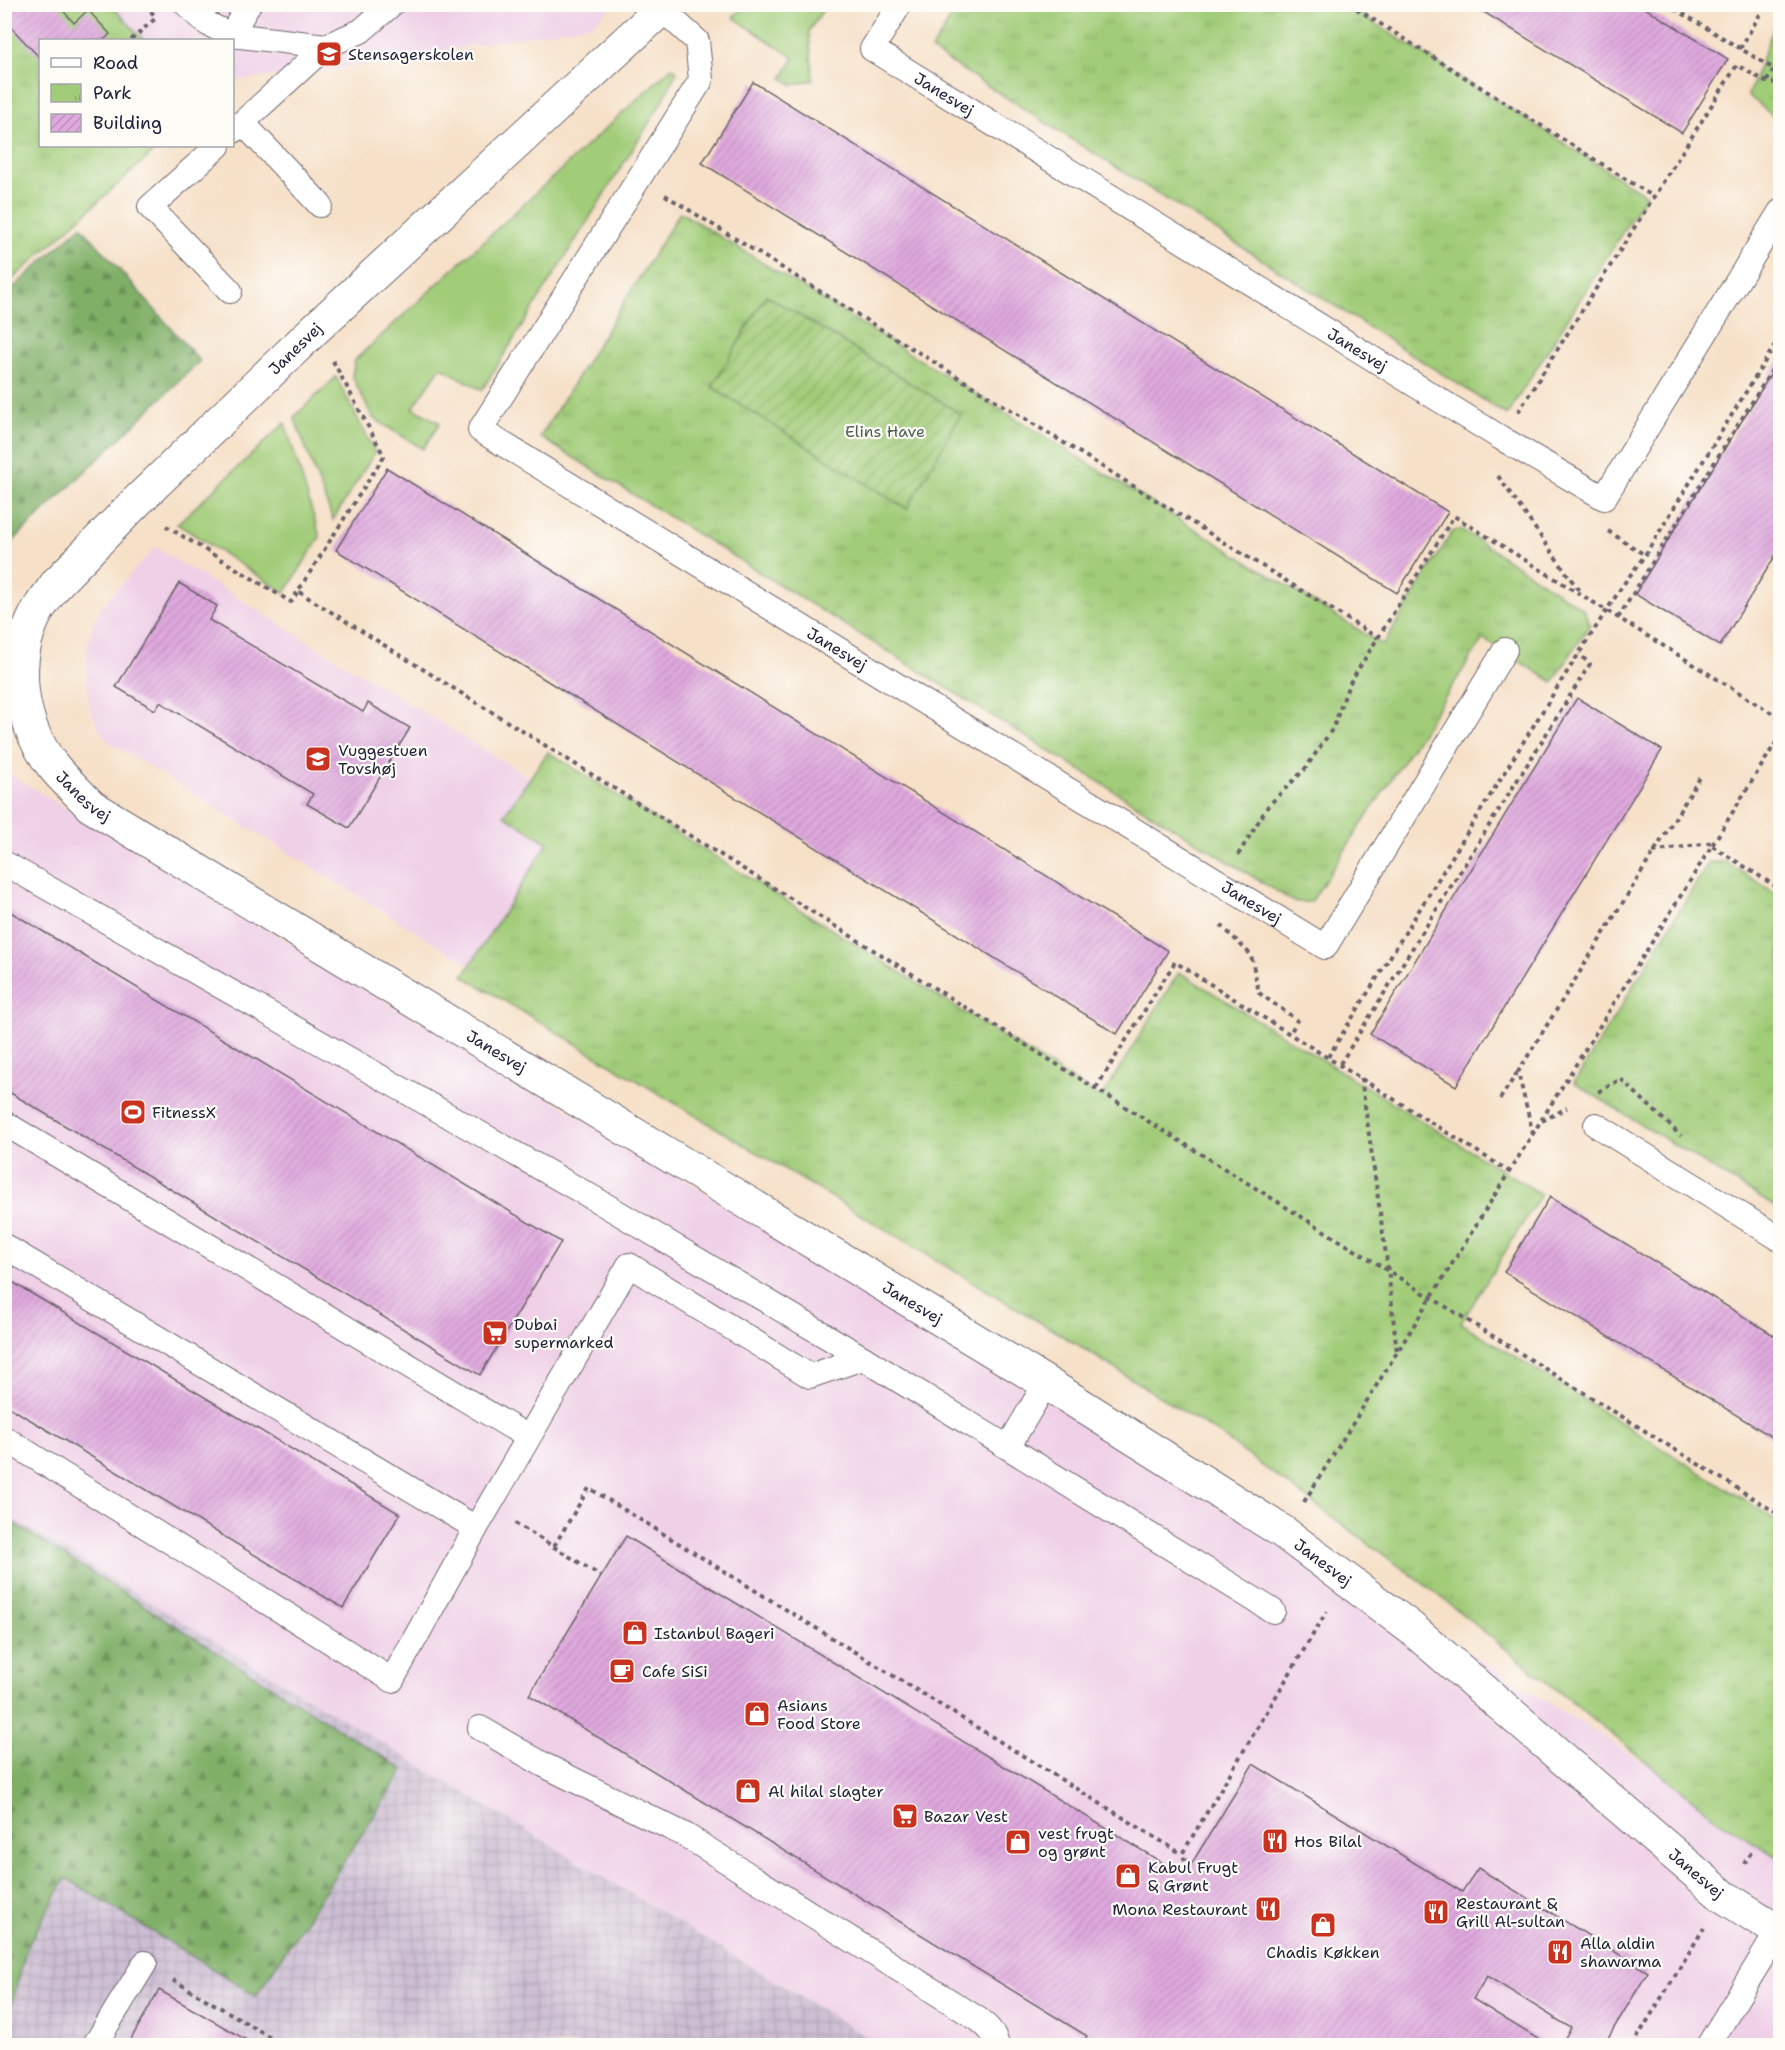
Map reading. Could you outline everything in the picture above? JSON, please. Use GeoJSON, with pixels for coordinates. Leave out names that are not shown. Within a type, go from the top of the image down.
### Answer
{"type":"FeatureCollection","features":[{"type":"Feature","properties":{"kind":"street","name":"Janesvej"},"geometry":{"type":"LineString","coordinates":[[661,6],[315,329],[134,504],[57,583],[38,610],[15,635],[27,719],[38,744],[53,766],[91,806],[1046,1383],[1284,1532],[1411,1628],[1723,1896],[1779,1932]]}},
{"type":"Feature","properties":{"kind":"lane"},"geometry":{"type":"LineString","coordinates":[[231,35],[249,4]]}},
{"type":"Feature","properties":{"kind":"lane"},"geometry":{"type":"LineString","coordinates":[[320,205],[238,127],[326,46],[361,31],[392,4]]}},
{"type":"Feature","properties":{"kind":"lane","name":"Janesvej"},"geometry":{"type":"LineString","coordinates":[[900,4],[872,49],[1507,429],[1604,498]]}},
{"type":"Feature","properties":{"kind":"lane","name":"Janesvej"},"geometry":{"type":"LineString","coordinates":[[661,6],[697,41],[701,80],[480,430],[1324,947],[1505,650]]}},
{"type":"Feature","properties":{"kind":"lane"},"geometry":{"type":"LineString","coordinates":[[175,8],[231,35],[326,46]]}},
{"type":"Feature","properties":{"kind":"lane"},"geometry":{"type":"LineString","coordinates":[[217,147],[150,207],[230,291]]}},
{"type":"Feature","properties":{"kind":"lane"},"geometry":{"type":"LineString","coordinates":[[1604,498],[1780,212]]}},
{"type":"Feature","properties":{"kind":"lane"},"geometry":{"type":"LineString","coordinates":[[4,863],[584,1193],[862,1358],[1273,1611]]}},
{"type":"Feature","properties":{"kind":"lane"},"geometry":{"type":"LineString","coordinates":[[4,1123],[528,1437]]}},
{"type":"Feature","properties":{"kind":"lane"},"geometry":{"type":"LineString","coordinates":[[1596,1125],[1780,1239]]}},
{"type":"Feature","properties":{"kind":"lane"},"geometry":{"type":"LineString","coordinates":[[4,1246],[476,1528]]}},
{"type":"Feature","properties":{"kind":"lane"},"geometry":{"type":"LineString","coordinates":[[4,1438],[392,1680],[476,1528],[629,1265],[810,1376],[862,1358]]}},
{"type":"Feature","properties":{"kind":"lane"},"geometry":{"type":"LineString","coordinates":[[1008,1447],[1046,1383]]}},
{"type":"Feature","properties":{"kind":"lane"},"geometry":{"type":"LineString","coordinates":[[480,1728],[544,1766],[685,1835],[978,2019],[988,2027],[996,2039],[997,2046]]}},
{"type":"Feature","properties":{"kind":"lane"},"geometry":{"type":"LineString","coordinates":[[1708,2046],[1779,1932]]}},
{"type":"Feature","properties":{"kind":"lane"},"geometry":{"type":"LineString","coordinates":[[94,2046],[145,1963]]}},
{"type":"Feature","properties":{"kind":"path"},"geometry":{"type":"LineString","coordinates":[[145,4],[157,18]]}},
{"type":"Feature","properties":{"kind":"path"},"geometry":{"type":"LineString","coordinates":[[1349,4],[1654,197]]}},
{"type":"Feature","properties":{"kind":"path"},"geometry":{"type":"LineString","coordinates":[[1667,4],[1774,69],[1766,82]]}},
{"type":"Feature","properties":{"kind":"path"},"geometry":{"type":"LineString","coordinates":[[1740,50],[1766,4]]}},
{"type":"Feature","properties":{"kind":"path"},"geometry":{"type":"LineString","coordinates":[[132,39],[157,18],[175,8]]}},
{"type":"Feature","properties":{"kind":"path"},"geometry":{"type":"LineString","coordinates":[[1582,595],[1495,472],[1507,429],[1737,65],[1766,82],[1780,83]]}},
{"type":"Feature","properties":{"kind":"path"},"geometry":{"type":"LineString","coordinates":[[672,200],[1378,638]]}},
{"type":"Feature","properties":{"kind":"path"},"geometry":{"type":"LineString","coordinates":[[134,504],[183,538],[291,602],[384,456],[315,329]]}},
{"type":"Feature","properties":{"kind":"path"},"geometry":{"type":"LineString","coordinates":[[1328,1057],[1780,336]]}},
{"type":"Feature","properties":{"kind":"path"},"geometry":{"type":"LineString","coordinates":[[1618,618],[1780,357]]}},
{"type":"Feature","properties":{"kind":"path"},"geometry":{"type":"LineString","coordinates":[[1604,498],[1608,531],[1644,555]]}},
{"type":"Feature","properties":{"kind":"path"},"geometry":{"type":"LineString","coordinates":[[299,592],[1780,1515]]}},
{"type":"Feature","properties":{"kind":"path"},"geometry":{"type":"LineString","coordinates":[[1340,1064],[1590,664],[1579,654]]}},
{"type":"Feature","properties":{"kind":"path"},"geometry":{"type":"LineString","coordinates":[[1311,1492],[1780,736]]}},
{"type":"Feature","properties":{"kind":"path"},"geometry":{"type":"LineString","coordinates":[[1500,1099],[1701,776]]}},
{"type":"Feature","properties":{"kind":"path"},"geometry":{"type":"LineString","coordinates":[[1256,824],[1206,909],[1251,955],[1259,993],[1297,1020],[1290,1034]]}},
{"type":"Feature","properties":{"kind":"path"},"geometry":{"type":"LineString","coordinates":[[1653,852],[1714,844],[1780,889]]}},
{"type":"Feature","properties":{"kind":"path"},"geometry":{"type":"LineString","coordinates":[[1096,1088],[1175,962],[1510,1172]]}},
{"type":"Feature","properties":{"kind":"path"},"geometry":{"type":"LineString","coordinates":[[1518,1072],[1533,1135]]}},
{"type":"Feature","properties":{"kind":"path"},"geometry":{"type":"LineString","coordinates":[[1361,1078],[1388,1269],[1397,1354]]}},
{"type":"Feature","properties":{"kind":"path"},"geometry":{"type":"LineString","coordinates":[[554,1546],[589,1488],[1182,1854],[1189,1869]]}},
{"type":"Feature","properties":{"kind":"path"},"geometry":{"type":"LineString","coordinates":[[488,1507],[601,1576]]}},
{"type":"Feature","properties":{"kind":"path"},"geometry":{"type":"LineString","coordinates":[[1182,1854],[1329,1607]]}},
{"type":"Feature","properties":{"kind":"path"},"geometry":{"type":"LineString","coordinates":[[1632,2046],[1752,1851]]}},
{"type":"Feature","properties":{"kind":"path"},"geometry":{"type":"LineString","coordinates":[[145,1963],[286,2046]]}},
{"type":"Feature","properties":{"kind":"shaded area","name":"Stensagerskolen"},"geometry":{"type":"Polygon","coordinates":[[[111,5],[613,5],[593,24],[348,68],[234,81],[234,39],[143,39],[111,5]]]}},
{"type":"Feature","properties":{"kind":"shaded area","name":"Vuggestuen Tovshøj"},"geometry":{"type":"Polygon","coordinates":[[[155,547],[530,778],[504,815],[548,843],[470,965],[106,740],[90,710],[86,681],[87,646],[94,620],[103,605],[155,547]]]}},
{"type":"Feature","properties":{"kind":"shaded area"},"geometry":{"type":"Polygon","coordinates":[[[4,771],[1350,1579],[1780,1847],[1780,2045],[880,2045],[5,1514],[4,771]]]}},
{"type":"Feature","properties":{"kind":"shaded area"},"geometry":{"type":"Polygon","coordinates":[[[5,1514],[880,2045],[5,2045],[5,1514]]]}},
{"type":"Feature","properties":{"kind":"green space"},"geometry":{"type":"Polygon","coordinates":[[[960,4],[1346,5],[1646,195],[1507,415],[931,50],[960,4]]]}},
{"type":"Feature","properties":{"kind":"green space"},"geometry":{"type":"Polygon","coordinates":[[[5,5],[111,5],[143,39],[39,39],[39,147],[159,147],[5,286],[5,5]]]}},
{"type":"Feature","properties":{"kind":"green space"},"geometry":{"type":"Polygon","coordinates":[[[746,5],[826,5],[809,31],[813,80],[793,85],[782,78],[794,58],[733,17],[746,5]]]}},
{"type":"Feature","properties":{"kind":"green space"},"geometry":{"type":"Polygon","coordinates":[[[1780,11],[1780,122],[1748,95],[1780,11]]]}},
{"type":"Feature","properties":{"kind":"green space"},"geometry":{"type":"Polygon","coordinates":[[[672,67],[677,71],[664,99],[482,390],[441,367],[413,408],[440,423],[423,449],[373,418],[352,376],[355,360],[672,67]]]}},
{"type":"Feature","properties":{"kind":"green space"},"geometry":{"type":"Polygon","coordinates":[[[680,212],[1383,645],[1452,532],[1461,529],[1583,609],[1590,624],[1553,682],[1483,639],[1311,902],[1294,902],[540,437],[680,212]]]}},
{"type":"Feature","properties":{"kind":"green space"},"geometry":{"type":"Polygon","coordinates":[[[81,226],[200,361],[5,549],[5,295],[81,226]]]}},
{"type":"Feature","properties":{"kind":"green space","name":"Elins Have"},"geometry":{"type":"Polygon","coordinates":[[[766,295],[961,414],[907,509],[712,387],[766,295]]]}},
{"type":"Feature","properties":{"kind":"green space"},"geometry":{"type":"Polygon","coordinates":[[[336,377],[375,452],[333,520],[294,417],[336,377]]]}},
{"type":"Feature","properties":{"kind":"green space"},"geometry":{"type":"Polygon","coordinates":[[[285,423],[320,537],[285,593],[177,524],[285,423]]]}},
{"type":"Feature","properties":{"kind":"green space"},"geometry":{"type":"Polygon","coordinates":[[[548,752],[1101,1098],[1179,972],[1541,1194],[1461,1323],[1780,1522],[1780,1859],[1721,1822],[1436,1593],[1219,1434],[1076,1344],[463,976],[548,843],[504,815],[548,752]]]}},
{"type":"Feature","properties":{"kind":"green space"},"geometry":{"type":"Polygon","coordinates":[[[1709,862],[1726,862],[1780,896],[1780,1210],[1574,1083],[1709,862]]]}},
{"type":"Feature","properties":{"kind":"green space"},"geometry":{"type":"Polygon","coordinates":[[[5,1518],[404,1770],[256,1996],[66,1878],[27,1947],[5,2030],[5,1518]]]}},
{"type":"Feature","properties":{"kind":"building"},"geometry":{"type":"Polygon","coordinates":[[[4,4],[57,4],[74,23],[88,10],[110,34],[105,39],[39,39],[39,57],[4,20],[4,4]]]}},
{"type":"Feature","properties":{"kind":"building"},"geometry":{"type":"Polygon","coordinates":[[[1472,5],[1640,5],[1728,59],[1682,133],[1472,5]]]}},
{"type":"Feature","properties":{"kind":"building"},"geometry":{"type":"Polygon","coordinates":[[[753,82],[1448,512],[1397,593],[702,163],[753,82]]]}},
{"type":"Feature","properties":{"kind":"building"},"geometry":{"type":"Polygon","coordinates":[[[1780,359],[1780,548],[1720,646],[1635,594],[1780,359]]]}},
{"type":"Feature","properties":{"kind":"building"},"geometry":{"type":"Polygon","coordinates":[[[387,468],[1168,951],[1117,1034],[336,550],[387,468]]]}},
{"type":"Feature","properties":{"kind":"building"},"geometry":{"type":"Polygon","coordinates":[[[179,583],[217,606],[209,620],[363,712],[368,703],[410,728],[349,828],[307,804],[313,794],[160,702],[155,710],[116,687],[179,583]]]}},
{"type":"Feature","properties":{"kind":"building"},"geometry":{"type":"Polygon","coordinates":[[[1577,698],[1662,750],[1456,1086],[1370,1034],[1577,698]]]}},
{"type":"Feature","properties":{"kind":"building"},"geometry":{"type":"Polygon","coordinates":[[[4,908],[561,1242],[480,1375],[4,1089],[4,908]]]}},
{"type":"Feature","properties":{"kind":"building"},"geometry":{"type":"Polygon","coordinates":[[[1550,1197],[1780,1339],[1780,1442],[1504,1272],[1550,1197]]]}},
{"type":"Feature","properties":{"kind":"building"},"geometry":{"type":"Polygon","coordinates":[[[4,1277],[400,1514],[343,1608],[4,1404],[4,1277]]]}},
{"type":"Feature","properties":{"kind":"building","name":"Bazar Vest"},"geometry":{"type":"Polygon","coordinates":[[[626,1536],[1184,1876],[1253,1764],[1462,1892],[1478,1868],[1648,1972],[1603,2046],[1561,2046],[1571,2028],[1487,1976],[1473,1999],[1549,2046],[1081,2046],[1087,2036],[529,1695],[626,1536]]]}},
{"type":"Feature","properties":{"kind":"building"},"geometry":{"type":"Polygon","coordinates":[[[159,1990],[257,2046],[127,2046],[159,1990]]]}},
{"type":"Feature","properties":{"kind":"place","name":"Stensagerskolen"},"geometry":{"type":"Point","coordinates":[329,54]}},
{"type":"Feature","properties":{"kind":"place","name":"Vuggestuen Tovshøj"},"geometry":{"type":"Point","coordinates":[318,759]}},
{"type":"Feature","properties":{"kind":"place","name":"FitnessX"},"geometry":{"type":"Point","coordinates":[133,1112]}},
{"type":"Feature","properties":{"kind":"place","name":"Dubai supermarked"},"geometry":{"type":"Point","coordinates":[495,1333]}},
{"type":"Feature","properties":{"kind":"place","name":"Istanbul Bageri"},"geometry":{"type":"Point","coordinates":[635,1633]}},
{"type":"Feature","properties":{"kind":"place","name":"Cafe SiSi"},"geometry":{"type":"Point","coordinates":[622,1671]}},
{"type":"Feature","properties":{"kind":"place","name":"Asians Food Store"},"geometry":{"type":"Point","coordinates":[757,1714]}},
{"type":"Feature","properties":{"kind":"place","name":"Al hilal slagter"},"geometry":{"type":"Point","coordinates":[748,1791]}},
{"type":"Feature","properties":{"kind":"place","name":"Bazar Vest"},"geometry":{"type":"Point","coordinates":[905,1816]}},
{"type":"Feature","properties":{"kind":"place","name":"Hos Bilal"},"geometry":{"type":"Point","coordinates":[1275,1841]}},
{"type":"Feature","properties":{"kind":"place","name":"vest frugt og grønt"},"geometry":{"type":"Point","coordinates":[1018,1842]}},
{"type":"Feature","properties":{"kind":"place","name":"Kabul Frugt & Grønt"},"geometry":{"type":"Point","coordinates":[1128,1876]}},
{"type":"Feature","properties":{"kind":"place","name":"Mona Restaurant"},"geometry":{"type":"Point","coordinates":[1268,1909]}},
{"type":"Feature","properties":{"kind":"place","name":"Restaurant & Grill Al-sultan"},"geometry":{"type":"Point","coordinates":[1436,1912]}},
{"type":"Feature","properties":{"kind":"place","name":"Chadis Køkken"},"geometry":{"type":"Point","coordinates":[1323,1925]}},
{"type":"Feature","properties":{"kind":"place","name":"Alla aldin shawarma"},"geometry":{"type":"Point","coordinates":[1560,1952]}}]}
